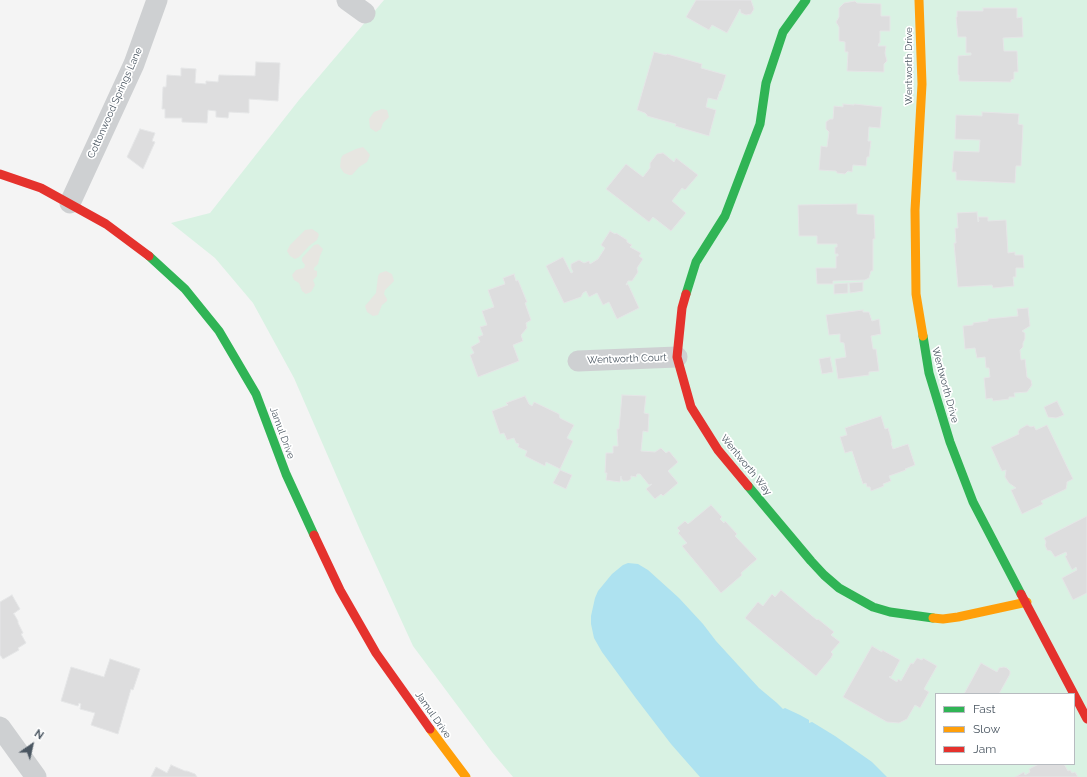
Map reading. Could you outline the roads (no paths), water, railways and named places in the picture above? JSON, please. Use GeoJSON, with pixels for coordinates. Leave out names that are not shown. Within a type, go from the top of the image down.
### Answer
{"type":"FeatureCollection","features":[{"type":"Feature","properties":{"kind":"street","name":"Cottonwood Springs Lane"},"geometry":{"type":"LineString","coordinates":[[70,203],[134,64],[157,0]]}},
{"type":"Feature","properties":{"kind":"street"},"geometry":{"type":"LineString","coordinates":[[347,0],[365,13]]}},
{"type":"Feature","properties":{"kind":"street","name":"Wentworth Way"},"geometry":{"type":"LineString","coordinates":[[806,0],[783,32],[766,83],[760,124],[725,216],[696,262],[682,308],[677,357],[691,407],[718,450],[811,561],[839,588],[856,598],[890,612],[925,618],[958,617],[1026,602]]}},
{"type":"Feature","properties":{"kind":"street","name":"Wentworth Drive"},"geometry":{"type":"LineString","coordinates":[[919,0],[922,84],[915,210],[916,294],[929,373],[950,442],[973,502],[1073,693]]}},
{"type":"Feature","properties":{"kind":"street","name":"Jamul Drive"},"geometry":{"type":"LineString","coordinates":[[0,174],[41,188],[106,224],[148,255],[185,289],[219,331],[256,394],[286,474],[340,590],[376,653],[446,752],[466,777]]}},
{"type":"Feature","properties":{"kind":"street","name":"Wentworth Court"},"geometry":{"type":"LineString","coordinates":[[578,361],[677,357]]}},
{"type":"Feature","properties":{"kind":"street","name":"Wentworth Drive"},"geometry":{"type":"LineString","coordinates":[[1075,696],[1087,719]]}},
{"type":"Feature","properties":{"kind":"street"},"geometry":{"type":"LineString","coordinates":[[0,727],[36,777]]}},
{"type":"Feature","properties":{"kind":"water"},"geometry":{"type":"Polygon","coordinates":[[[628,563],[638,564],[648,570],[679,598],[759,688],[783,709],[785,708],[800,715],[809,720],[809,723],[812,722],[835,736],[872,762],[887,777],[700,777],[671,744],[635,697],[602,652],[594,638],[591,616],[598,591],[612,574],[628,563]]]}}]}
